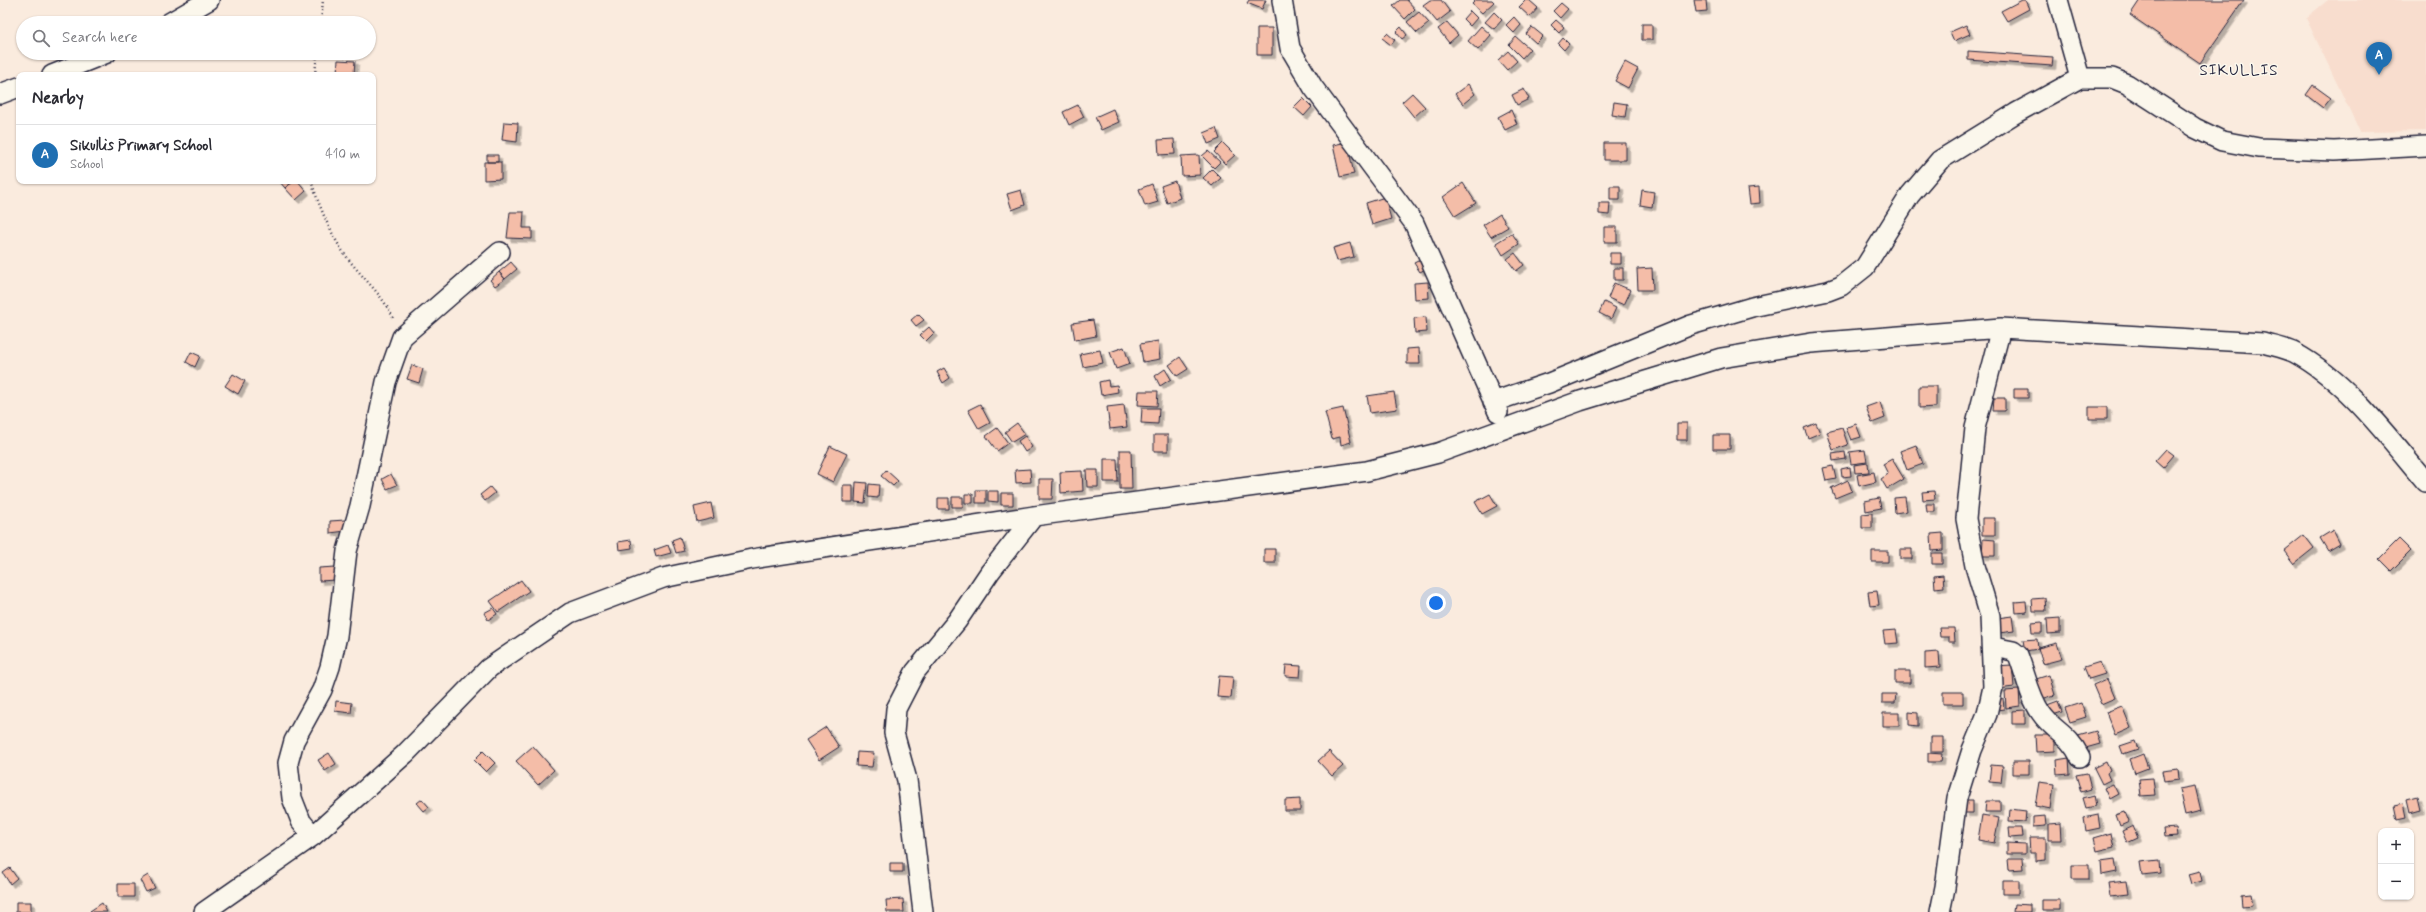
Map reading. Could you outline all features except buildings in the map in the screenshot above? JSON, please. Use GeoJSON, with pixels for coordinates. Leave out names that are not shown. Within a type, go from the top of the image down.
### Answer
{"type":"FeatureCollection","features":[{"type":"Feature","properties":{"kind":"street"},"geometry":{"type":"LineString","coordinates":[[181,16],[209,0]]}},
{"type":"Feature","properties":{"kind":"street"},"geometry":{"type":"LineString","coordinates":[[1282,0],[1290,48],[1313,87],[1414,223],[1493,402],[1506,427]]}},
{"type":"Feature","properties":{"kind":"street"},"geometry":{"type":"LineString","coordinates":[[2058,0],[2080,78]]}},
{"type":"Feature","properties":{"kind":"street"},"geometry":{"type":"LineString","coordinates":[[60,72],[90,60]]}},
{"type":"Feature","properties":{"kind":"street"},"geometry":{"type":"LineString","coordinates":[[1493,402],[1549,383],[1691,325],[1752,307],[1815,294],[1841,286],[1866,267],[1910,195],[1940,160],[2016,113],[2080,78],[2112,78],[2127,84],[2194,128],[2222,141],[2260,148],[2334,151],[2426,146]]}},
{"type":"Feature","properties":{"kind":"street"},"geometry":{"type":"LineString","coordinates":[[0,94],[16,88]]}},
{"type":"Feature","properties":{"kind":"street"},"geometry":{"type":"LineString","coordinates":[[313,836],[301,821],[292,798],[288,763],[294,741],[322,690],[330,667],[337,636],[347,551],[360,506],[386,382],[402,337],[500,252]]}},
{"type":"Feature","properties":{"kind":"street"},"geometry":{"type":"LineString","coordinates":[[1940,912],[1946,880],[1957,798],[1972,750],[1987,714],[1992,687],[1990,616],[1975,566],[1966,519],[1975,428],[2001,328]]}},
{"type":"Feature","properties":{"kind":"street"},"geometry":{"type":"LineString","coordinates":[[204,912],[313,836],[405,754],[490,668],[570,613],[663,578],[752,559],[1034,516],[1367,471],[1438,453],[1580,401],[1720,358],[1811,343],[2001,328],[2217,339],[2263,343],[2294,353],[2326,373],[2362,409],[2426,482]]}},
{"type":"Feature","properties":{"kind":"street"},"geometry":{"type":"LineString","coordinates":[[923,912],[907,780],[894,733],[896,709],[915,672],[957,620],[990,572],[1034,516]]}},
{"type":"Feature","properties":{"kind":"street"},"geometry":{"type":"LineString","coordinates":[[1992,648],[2013,651],[2018,655],[2034,701],[2042,715],[2066,736],[2080,757]]}},
{"type":"Feature","properties":{"kind":"path"},"geometry":{"type":"LineString","coordinates":[[322,16],[323,0]]}},
{"type":"Feature","properties":{"kind":"path"},"geometry":{"type":"LineString","coordinates":[[315,72],[316,60]]}},
{"type":"Feature","properties":{"kind":"path"},"geometry":{"type":"LineString","coordinates":[[313,184],[323,215],[346,256],[370,282],[390,310],[402,337]]}},
{"type":"Feature","properties":{"kind":"shaded area"},"geometry":{"type":"Polygon","coordinates":[[[2328,0],[2426,0],[2426,131],[2360,132],[2306,18],[2328,0]]]}},
{"type":"Feature","properties":{"kind":"place","name":"Sikullis Primary School"},"geometry":{"type":"Point","coordinates":[2379,75]}},
{"type":"Feature","properties":{"kind":"district","name":"SIKULLIS"},"geometry":{"type":"Point","coordinates":[2239,70]}}]}
